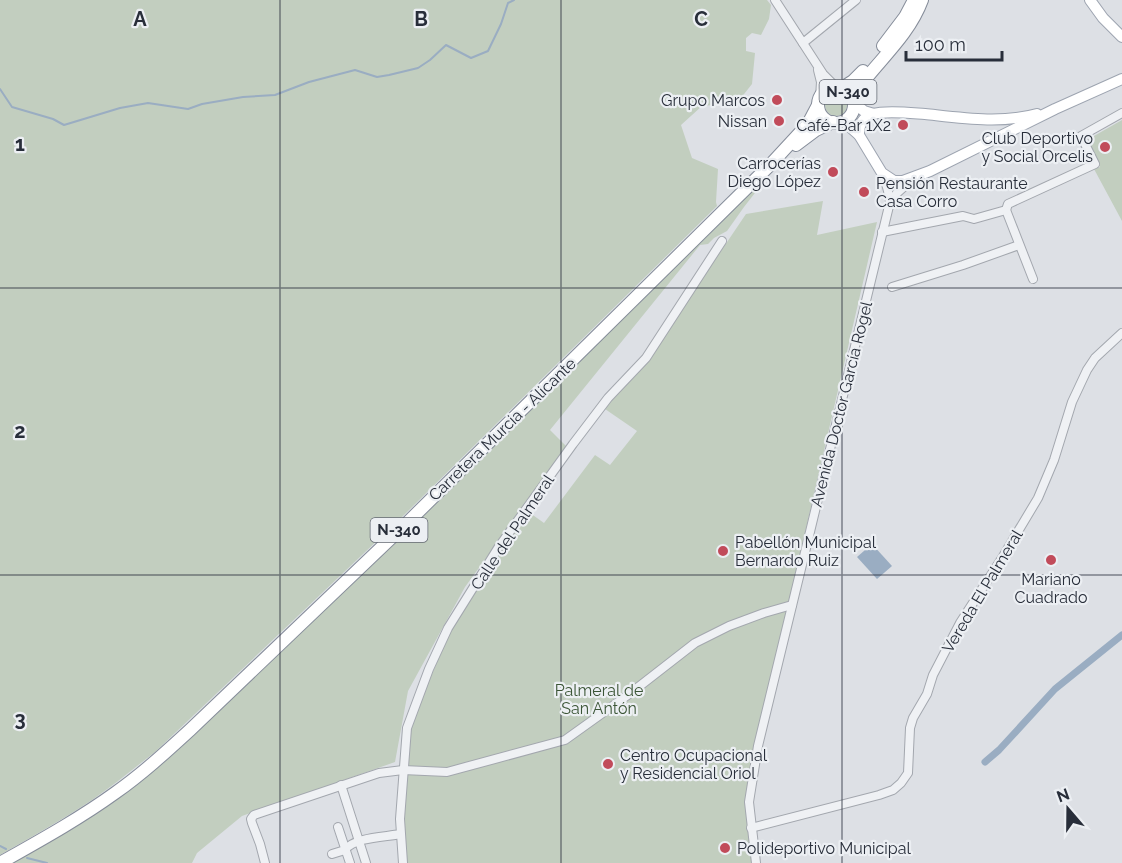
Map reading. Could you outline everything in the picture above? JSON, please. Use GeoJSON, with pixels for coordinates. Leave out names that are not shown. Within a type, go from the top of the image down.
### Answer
{"type":"FeatureCollection","features":[{"type":"Feature","properties":{"kind":"highway","name":"N-340"},"geometry":{"type":"LineString","coordinates":[[914,0],[905,17],[858,77],[839,88],[826,90],[819,101],[819,110],[824,118],[836,122],[846,120],[850,116],[853,110],[853,100],[864,81],[915,17],[922,0]]}},
{"type":"Feature","properties":{"kind":"highway","name":"N-340"},"geometry":{"type":"LineString","coordinates":[[839,88],[846,90],[853,100]]}},
{"type":"Feature","properties":{"kind":"highway","name":"Carretera Murcia - Alicante"},"geometry":{"type":"LineString","coordinates":[[0,863],[96,806],[160,757],[408,522],[771,164],[808,124],[819,101]]}},
{"type":"Feature","properties":{"kind":"highway","name":"Carretera Murcia - Alicante"},"geometry":{"type":"LineString","coordinates":[[771,164],[816,130],[836,122]]}},
{"type":"Feature","properties":{"kind":"main road"},"geometry":{"type":"LineString","coordinates":[[1090,0],[1103,18],[1122,36]]}},
{"type":"Feature","properties":{"kind":"main road"},"geometry":{"type":"LineString","coordinates":[[1097,0],[1122,36]]}},
{"type":"Feature","properties":{"kind":"main road"},"geometry":{"type":"LineString","coordinates":[[917,176],[1055,109],[1122,80]]}},
{"type":"Feature","properties":{"kind":"main road"},"geometry":{"type":"LineString","coordinates":[[853,100],[864,111],[874,114]]}},
{"type":"Feature","properties":{"kind":"main road"},"geometry":{"type":"LineString","coordinates":[[858,135],[859,125],[863,119],[874,114],[903,112],[978,119],[1006,119],[1032,116],[1055,109]]}},
{"type":"Feature","properties":{"kind":"main road"},"geometry":{"type":"LineString","coordinates":[[978,119],[985,124],[988,134],[982,144]]}},
{"type":"Feature","properties":{"kind":"main road","name":"Avenida Doctor García Rogel"},"geometry":{"type":"LineString","coordinates":[[836,122],[850,127],[858,135],[882,172],[894,181],[903,181],[917,176]]}},
{"type":"Feature","properties":{"kind":"street"},"geometry":{"type":"LineString","coordinates":[[775,0],[818,67],[829,81],[839,88]]}},
{"type":"Feature","properties":{"kind":"street"},"geometry":{"type":"LineString","coordinates":[[803,43],[856,0]]}},
{"type":"Feature","properties":{"kind":"street"},"geometry":{"type":"LineString","coordinates":[[818,67],[819,101]]}},
{"type":"Feature","properties":{"kind":"street"},"geometry":{"type":"LineString","coordinates":[[1033,279],[1006,210],[1008,204],[1095,164],[1081,136],[1122,113]]}},
{"type":"Feature","properties":{"kind":"street","name":"Avenida Doctor García Rogel"},"geometry":{"type":"LineString","coordinates":[[756,863],[749,802],[758,746],[890,202],[882,172]]}},
{"type":"Feature","properties":{"kind":"street"},"geometry":{"type":"LineString","coordinates":[[890,202],[917,176]]}},
{"type":"Feature","properties":{"kind":"street"},"geometry":{"type":"LineString","coordinates":[[882,232],[963,216],[974,219],[1006,210]]}},
{"type":"Feature","properties":{"kind":"street","name":"Calle del Palmeral"},"geometry":{"type":"LineString","coordinates":[[403,863],[400,834],[407,728],[429,669],[448,628],[498,548],[573,444],[608,398],[646,358],[722,241]]}},
{"type":"Feature","properties":{"kind":"street"},"geometry":{"type":"LineString","coordinates":[[892,287],[1019,245]]}},
{"type":"Feature","properties":{"kind":"street","name":"Vereda El Palmeral"},"geometry":{"type":"LineString","coordinates":[[751,828],[879,795],[893,790],[901,783],[908,773],[910,728],[927,694],[933,675],[960,623],[1038,498],[1054,460],[1072,402],[1087,370],[1095,358],[1122,333]]}},
{"type":"Feature","properties":{"kind":"street"},"geometry":{"type":"LineString","coordinates":[[265,863],[251,819],[254,814],[380,773],[403,770],[447,772],[566,740],[695,644],[729,626],[792,605]]}},
{"type":"Feature","properties":{"kind":"street"},"geometry":{"type":"LineString","coordinates":[[341,785],[366,863]]}},
{"type":"Feature","properties":{"kind":"street"},"geometry":{"type":"LineString","coordinates":[[338,826],[350,863]]}},
{"type":"Feature","properties":{"kind":"street"},"geometry":{"type":"LineString","coordinates":[[332,854],[345,850],[359,841],[400,834]]}},
{"type":"Feature","properties":{"kind":"green space"},"geometry":{"type":"Polygon","coordinates":[[[0,0],[767,0],[771,5],[769,19],[761,35],[752,33],[746,38],[746,51],[755,53],[752,84],[737,103],[702,106],[681,125],[692,158],[718,169],[717,206],[403,516],[155,752],[92,800],[0,855],[0,0]]]}},
{"type":"Feature","properties":{"kind":"green space"},"geometry":{"type":"Polygon","coordinates":[[[836,94],[844,97],[847,105],[844,113],[836,116],[828,113],[825,105],[828,97],[836,94]]]}},
{"type":"Feature","properties":{"kind":"green space"},"geometry":{"type":"Polygon","coordinates":[[[1122,120],[1122,221],[1094,169],[1100,167],[1087,140],[1122,120]]]}},
{"type":"Feature","properties":{"kind":"green space"},"geometry":{"type":"Polygon","coordinates":[[[755,186],[758,189],[727,231],[708,244],[700,245],[550,430],[567,447],[465,587],[408,691],[395,762],[242,816],[197,853],[192,863],[9,863],[98,811],[755,186]]]}},
{"type":"Feature","properties":{"kind":"green space","name":"Palmeral de San Antón"},"geometry":{"type":"Polygon","coordinates":[[[823,201],[817,235],[877,222],[756,744],[746,806],[753,863],[407,863],[403,818],[408,731],[451,629],[505,543],[530,513],[544,523],[595,455],[610,465],[637,431],[605,409],[620,389],[646,362],[746,214],[823,201]]]}},
{"type":"Feature","properties":{"kind":"water"},"geometry":{"type":"Polygon","coordinates":[[[872,544],[892,566],[877,579],[857,557],[872,544]]]}},
{"type":"Feature","properties":{"kind":"waterway"},"geometry":{"type":"LineString","coordinates":[[0,89],[12,107],[53,119],[64,125],[120,108],[148,103],[188,109],[202,104],[243,97],[275,95],[309,82],[355,70],[377,77],[418,68],[446,45],[471,58],[488,51],[508,3],[514,0]]}},
{"type":"Feature","properties":{"kind":"waterway"},"geometry":{"type":"LineString","coordinates":[[985,762],[1055,689],[1122,635]]}},
{"type":"Feature","properties":{"kind":"waterway"},"geometry":{"type":"LineString","coordinates":[[0,846],[6,849]]}},
{"type":"Feature","properties":{"kind":"waterway"},"geometry":{"type":"LineString","coordinates":[[27,858],[47,863]]}},
{"type":"Feature","properties":{"kind":"place","name":"Grupo Marcos"},"geometry":{"type":"Point","coordinates":[777,100]}},
{"type":"Feature","properties":{"kind":"place","name":"Nissan"},"geometry":{"type":"Point","coordinates":[779,121]}},
{"type":"Feature","properties":{"kind":"place","name":"Café-Bar 1X2"},"geometry":{"type":"Point","coordinates":[903,125]}},
{"type":"Feature","properties":{"kind":"place","name":"Club Deportivo y Social Orcelis"},"geometry":{"type":"Point","coordinates":[1105,147]}},
{"type":"Feature","properties":{"kind":"place","name":"Carrocerías Diego López"},"geometry":{"type":"Point","coordinates":[833,172]}},
{"type":"Feature","properties":{"kind":"place","name":"Pensión Restaurante Casa Corro"},"geometry":{"type":"Point","coordinates":[864,192]}},
{"type":"Feature","properties":{"kind":"place","name":"Pabellón Municipal Bernardo Ruiz"},"geometry":{"type":"Point","coordinates":[723,551]}},
{"type":"Feature","properties":{"kind":"place","name":"Mariano Cuadrado"},"geometry":{"type":"Point","coordinates":[1051,560]}},
{"type":"Feature","properties":{"kind":"place","name":"Centro Ocupacional y Residencial Oriol"},"geometry":{"type":"Point","coordinates":[608,764]}},
{"type":"Feature","properties":{"kind":"place","name":"Polideportivo Municipal"},"geometry":{"type":"Point","coordinates":[725,848]}}]}
